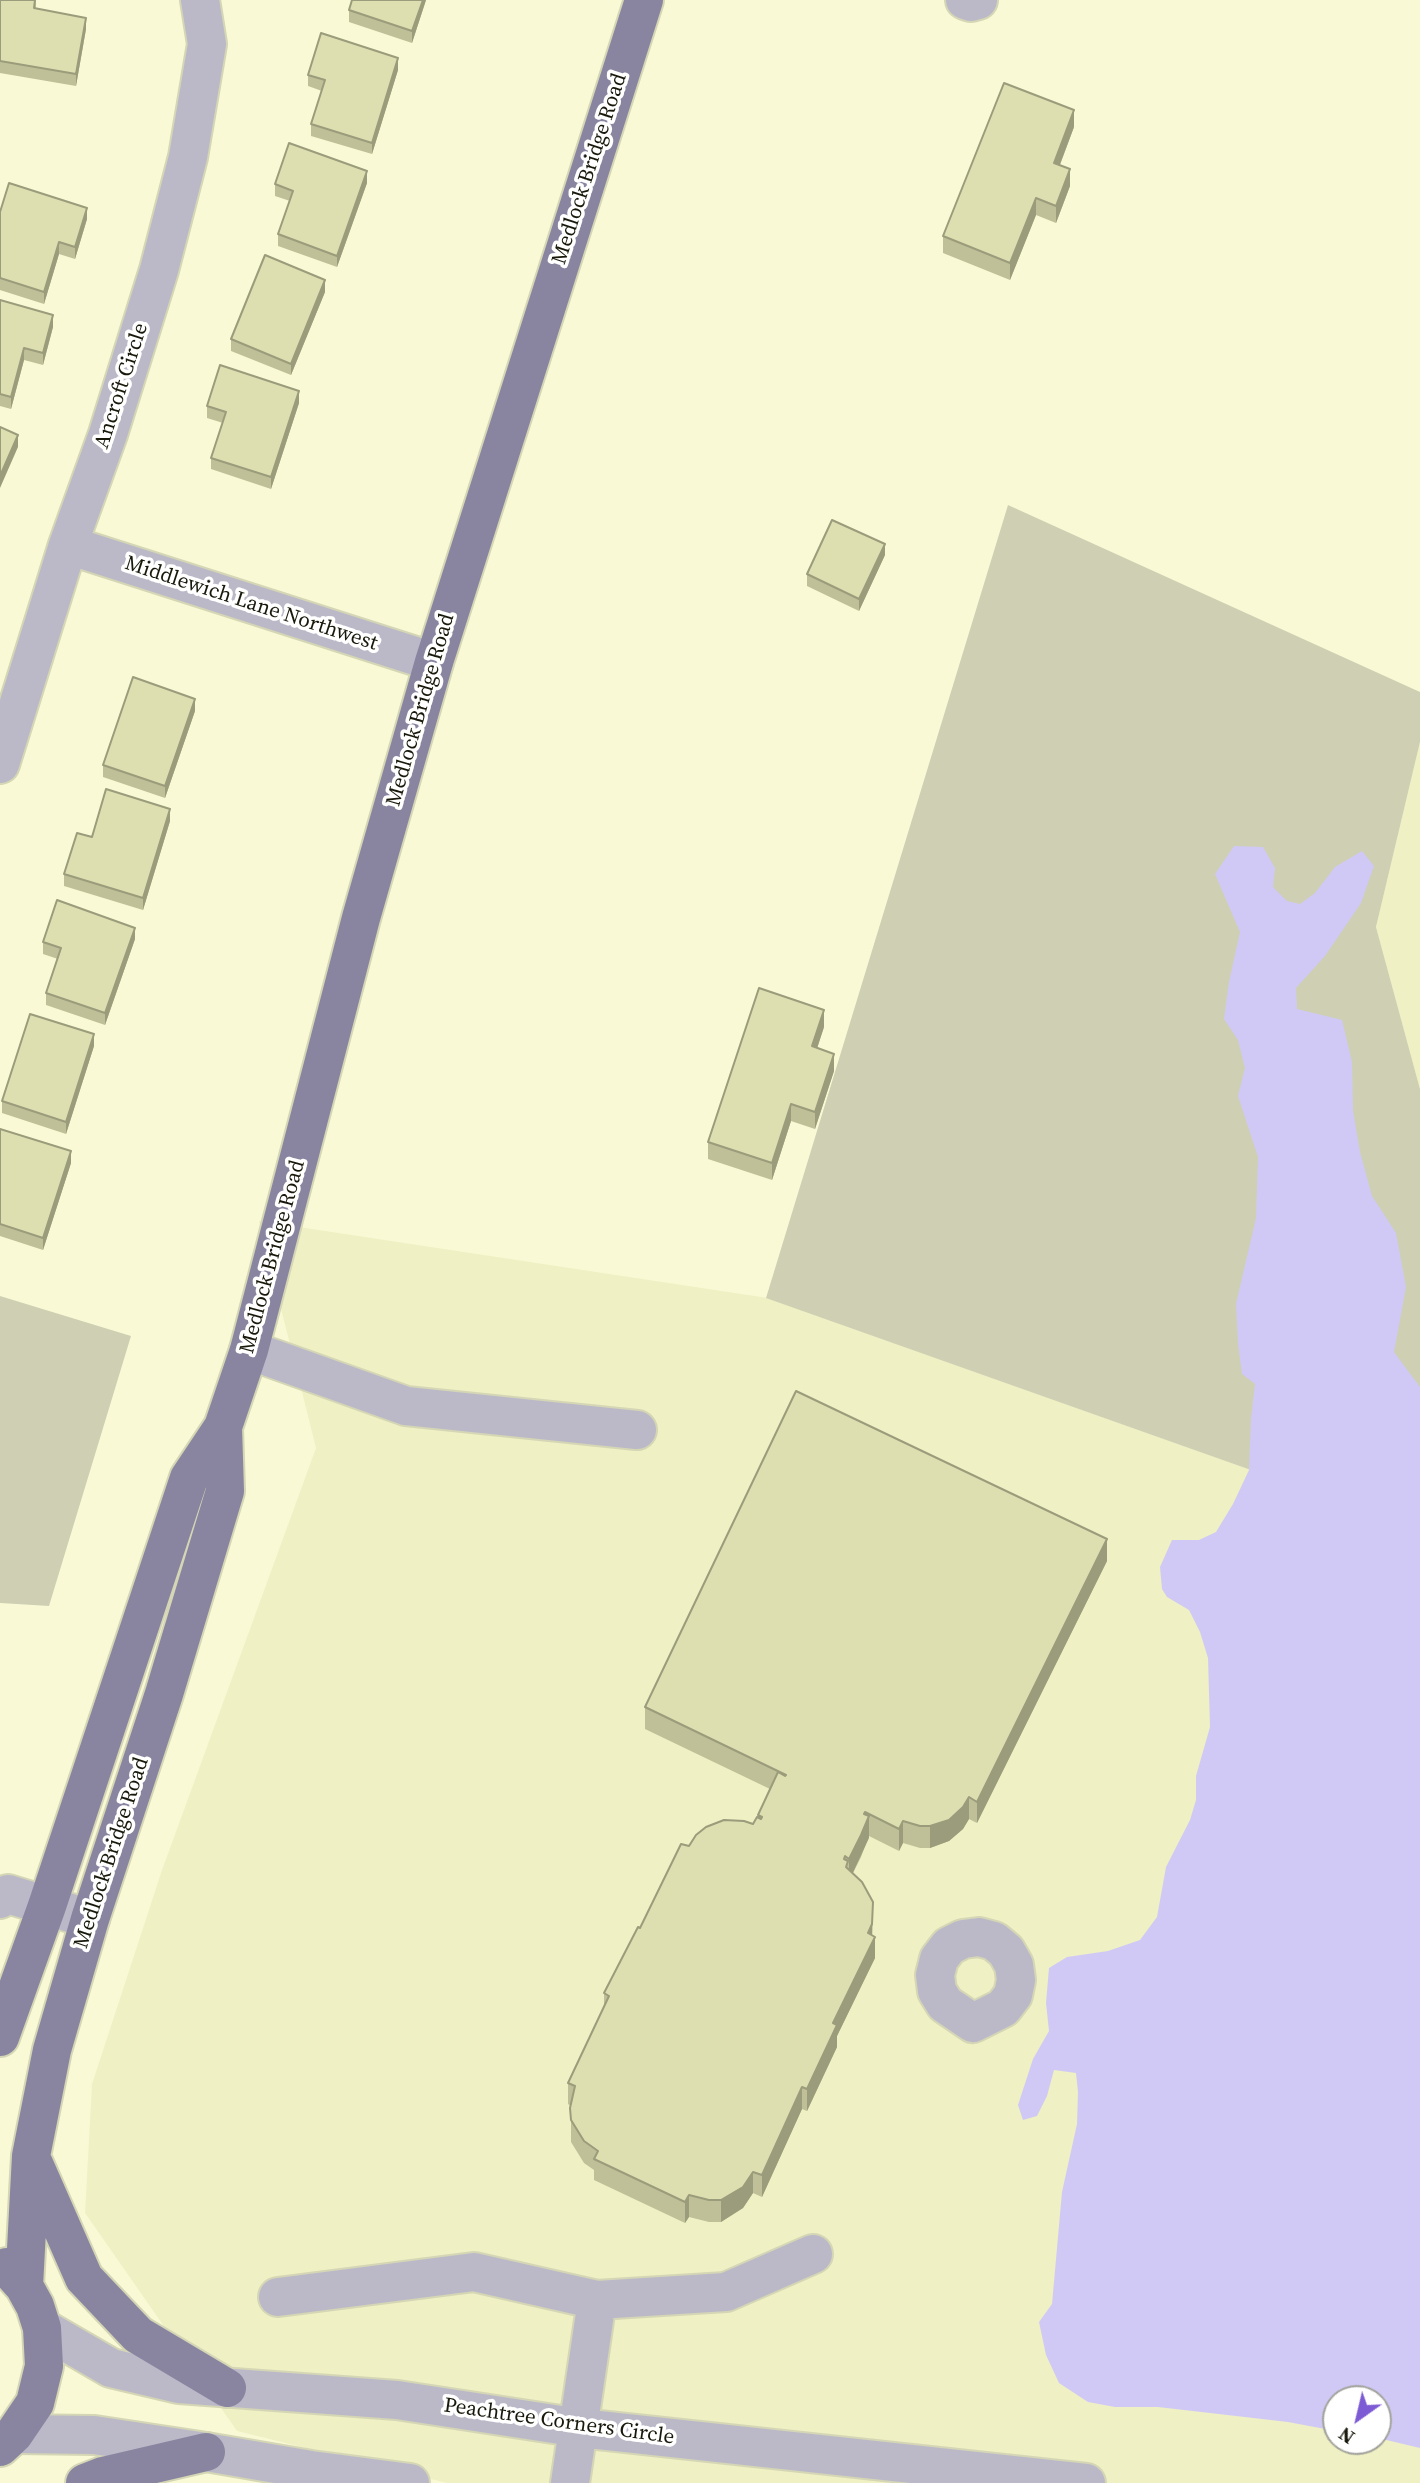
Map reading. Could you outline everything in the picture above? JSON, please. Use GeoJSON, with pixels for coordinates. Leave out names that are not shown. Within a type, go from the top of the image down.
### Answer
{"type":"FeatureCollection","features":[{"type":"Feature","properties":{"kind":"main road","name":"Medlock Bridge Road"},"geometry":{"type":"LineString","coordinates":[[0,2037],[47,1906],[189,1478],[223,1427],[249,1350],[361,918],[434,662],[643,0]]}},
{"type":"Feature","properties":{"kind":"main road","name":"Medlock Bridge Road"},"geometry":{"type":"LineString","coordinates":[[7,2440],[35,2403],[44,2366],[42,2328],[35,2306],[12,2274],[52,2050],[90,1919],[225,1491],[223,1427]]}},
{"type":"Feature","properties":{"kind":"main road"},"geometry":{"type":"LineString","coordinates":[[31,2156],[84,2278],[138,2335],[227,2388]]}},
{"type":"Feature","properties":{"kind":"main road"},"geometry":{"type":"LineString","coordinates":[[85,2483],[103,2476],[206,2452]]}},
{"type":"Feature","properties":{"kind":"street","name":"Ancroft Circle"},"geometry":{"type":"LineString","coordinates":[[0,764],[68,545],[108,434],[159,270],[188,157],[207,44],[200,0]]}},
{"type":"Feature","properties":{"kind":"street"},"geometry":{"type":"LineString","coordinates":[[965,0],[978,0]]}},
{"type":"Feature","properties":{"kind":"street","name":"Middlewich Lane Northwest"},"geometry":{"type":"LineString","coordinates":[[68,545],[434,662]]}},
{"type":"Feature","properties":{"kind":"street"},"geometry":{"type":"LineString","coordinates":[[249,1350],[406,1406],[637,1430]]}},
{"type":"Feature","properties":{"kind":"street"},"geometry":{"type":"LineString","coordinates":[[3,1889],[90,1919]]}},
{"type":"Feature","properties":{"kind":"street"},"geometry":{"type":"LineString","coordinates":[[278,2297],[474,2272],[597,2300],[726,2292],[813,2253]]}},
{"type":"Feature","properties":{"kind":"street"},"geometry":{"type":"LineString","coordinates":[[570,2483],[597,2300]]}},
{"type":"Feature","properties":{"kind":"street","name":"Peachtree Corners Circle"},"geometry":{"type":"LineString","coordinates":[[42,2328],[111,2368],[179,2384],[397,2400],[580,2428],[1086,2483]]}},
{"type":"Feature","properties":{"kind":"street"},"geometry":{"type":"LineString","coordinates":[[7,2440],[94,2435],[410,2483]]}},
{"type":"Feature","properties":{"kind":"shaded area"},"geometry":{"type":"Polygon","coordinates":[[[1008,505],[1420,692],[1420,742],[1376,927],[1420,1089],[1420,1530],[766,1298],[1008,505]]]}},
{"type":"Feature","properties":{"kind":"shaded area"},"geometry":{"type":"Polygon","coordinates":[[[1420,742],[1420,1089],[1376,927],[1420,742]]]}},
{"type":"Feature","properties":{"kind":"shaded area"},"geometry":{"type":"Polygon","coordinates":[[[1234,846],[1263,847],[1275,868],[1273,887],[1287,901],[1300,904],[1315,893],[1335,867],[1362,851],[1374,866],[1361,903],[1325,956],[1296,988],[1297,1009],[1342,1020],[1352,1062],[1353,1111],[1360,1152],[1372,1196],[1396,1233],[1406,1287],[1394,1352],[1420,1387],[1420,2448],[1392,2441],[1392,2385],[1322,2385],[1322,2428],[1158,2407],[1115,2407],[1088,2402],[1059,2383],[1046,2355],[1039,2322],[1052,2304],[1062,2192],[1077,2124],[1078,2092],[1076,2073],[1054,2070],[1047,2096],[1037,2116],[1023,2120],[1018,2105],[1033,2059],[1049,2031],[1046,2003],[1049,1968],[1067,1957],[1108,1951],[1140,1940],[1157,1917],[1166,1867],[1190,1820],[1196,1800],[1196,1776],[1210,1727],[1208,1658],[1200,1632],[1189,1610],[1167,1597],[1162,1589],[1160,1567],[1172,1540],[1199,1540],[1216,1532],[1249,1470],[1255,1384],[1242,1374],[1236,1304],[1256,1218],[1258,1157],[1238,1096],[1245,1068],[1238,1040],[1224,1019],[1240,932],[1215,874],[1234,846]]]}},
{"type":"Feature","properties":{"kind":"shaded area"},"geometry":{"type":"Polygon","coordinates":[[[259,1221],[768,1298],[1420,1530],[1420,2483],[447,2483],[237,2431],[85,2213],[92,2084],[162,1870],[316,1448],[259,1221]]]}},
{"type":"Feature","properties":{"kind":"shaded area"},"geometry":{"type":"Polygon","coordinates":[[[0,1296],[131,1336],[49,1606],[0,1603],[0,1296]]]}},
{"type":"Feature","properties":{"kind":"building"},"geometry":{"type":"Polygon","coordinates":[[[0,0],[35,0],[34,8],[86,18],[76,74],[0,61],[0,0]]]}},
{"type":"Feature","properties":{"kind":"building"},"geometry":{"type":"Polygon","coordinates":[[[352,0],[423,0],[412,31],[349,10],[352,0]]]}},
{"type":"Feature","properties":{"kind":"building"},"geometry":{"type":"Polygon","coordinates":[[[321,33],[398,58],[372,143],[311,124],[325,80],[308,75],[321,33]]]}},
{"type":"Feature","properties":{"kind":"building"},"geometry":{"type":"Polygon","coordinates":[[[1004,83],[1074,110],[1054,163],[1070,169],[1056,206],[1036,198],[1010,263],[943,236],[1004,83]]]}},
{"type":"Feature","properties":{"kind":"building"},"geometry":{"type":"Polygon","coordinates":[[[289,143],[367,171],[337,256],[278,234],[293,191],[275,184],[289,143]]]}},
{"type":"Feature","properties":{"kind":"building"},"geometry":{"type":"Polygon","coordinates":[[[9,183],[87,208],[75,247],[59,242],[44,292],[0,278],[0,212],[9,183]]]}},
{"type":"Feature","properties":{"kind":"building"},"geometry":{"type":"Polygon","coordinates":[[[265,255],[325,280],[291,364],[231,339],[265,255]]]}},
{"type":"Feature","properties":{"kind":"building"},"geometry":{"type":"Polygon","coordinates":[[[0,300],[53,315],[43,353],[24,348],[11,397],[0,394],[0,300]]]}},
{"type":"Feature","properties":{"kind":"building"},"geometry":{"type":"Polygon","coordinates":[[[220,365],[299,391],[271,477],[211,458],[226,412],[207,406],[220,365]]]}},
{"type":"Feature","properties":{"kind":"building"},"geometry":{"type":"Polygon","coordinates":[[[0,427],[18,435],[0,476],[0,427]]]}},
{"type":"Feature","properties":{"kind":"building"},"geometry":{"type":"Polygon","coordinates":[[[832,520],[885,544],[859,599],[807,574],[832,520]]]}},
{"type":"Feature","properties":{"kind":"building"},"geometry":{"type":"Polygon","coordinates":[[[133,677],[195,699],[165,786],[103,765],[133,677]]]}},
{"type":"Feature","properties":{"kind":"building"},"geometry":{"type":"Polygon","coordinates":[[[106,789],[170,809],[143,898],[64,874],[77,833],[92,837],[106,789]]]}},
{"type":"Feature","properties":{"kind":"building"},"geometry":{"type":"Polygon","coordinates":[[[57,900],[135,928],[105,1013],[46,993],[61,948],[43,942],[57,900]]]}},
{"type":"Feature","properties":{"kind":"building"},"geometry":{"type":"Polygon","coordinates":[[[759,988],[824,1010],[812,1046],[834,1054],[815,1112],[791,1104],[772,1163],[708,1142],[759,988]]]}},
{"type":"Feature","properties":{"kind":"building"},"geometry":{"type":"Polygon","coordinates":[[[30,1014],[94,1034],[66,1122],[2,1101],[30,1014]]]}},
{"type":"Feature","properties":{"kind":"building"},"geometry":{"type":"Polygon","coordinates":[[[0,1129],[71,1151],[43,1238],[0,1224],[0,1129]]]}},
{"type":"Feature","properties":{"kind":"building"},"geometry":{"type":"Polygon","coordinates":[[[796,1391],[1107,1539],[977,1802],[969,1797],[949,1820],[930,1826],[903,1821],[899,1829],[865,1812],[864,1814],[869,1816],[861,1835],[849,1859],[845,1856],[844,1859],[848,1861],[846,1867],[862,1882],[873,1902],[872,1924],[868,1933],[875,1937],[833,2023],[837,2025],[807,2089],[802,2087],[762,2175],[753,2172],[743,2187],[721,2200],[689,2195],[685,2202],[594,2159],[598,2151],[584,2141],[571,2120],[570,2108],[575,2086],[568,2083],[609,1996],[604,1993],[638,1927],[640,1928],[681,1844],[689,1846],[696,1835],[706,1827],[724,1820],[753,1824],[757,1817],[761,1819],[758,1815],[778,1772],[786,1775],[645,1707],[796,1391]]]}}]}
